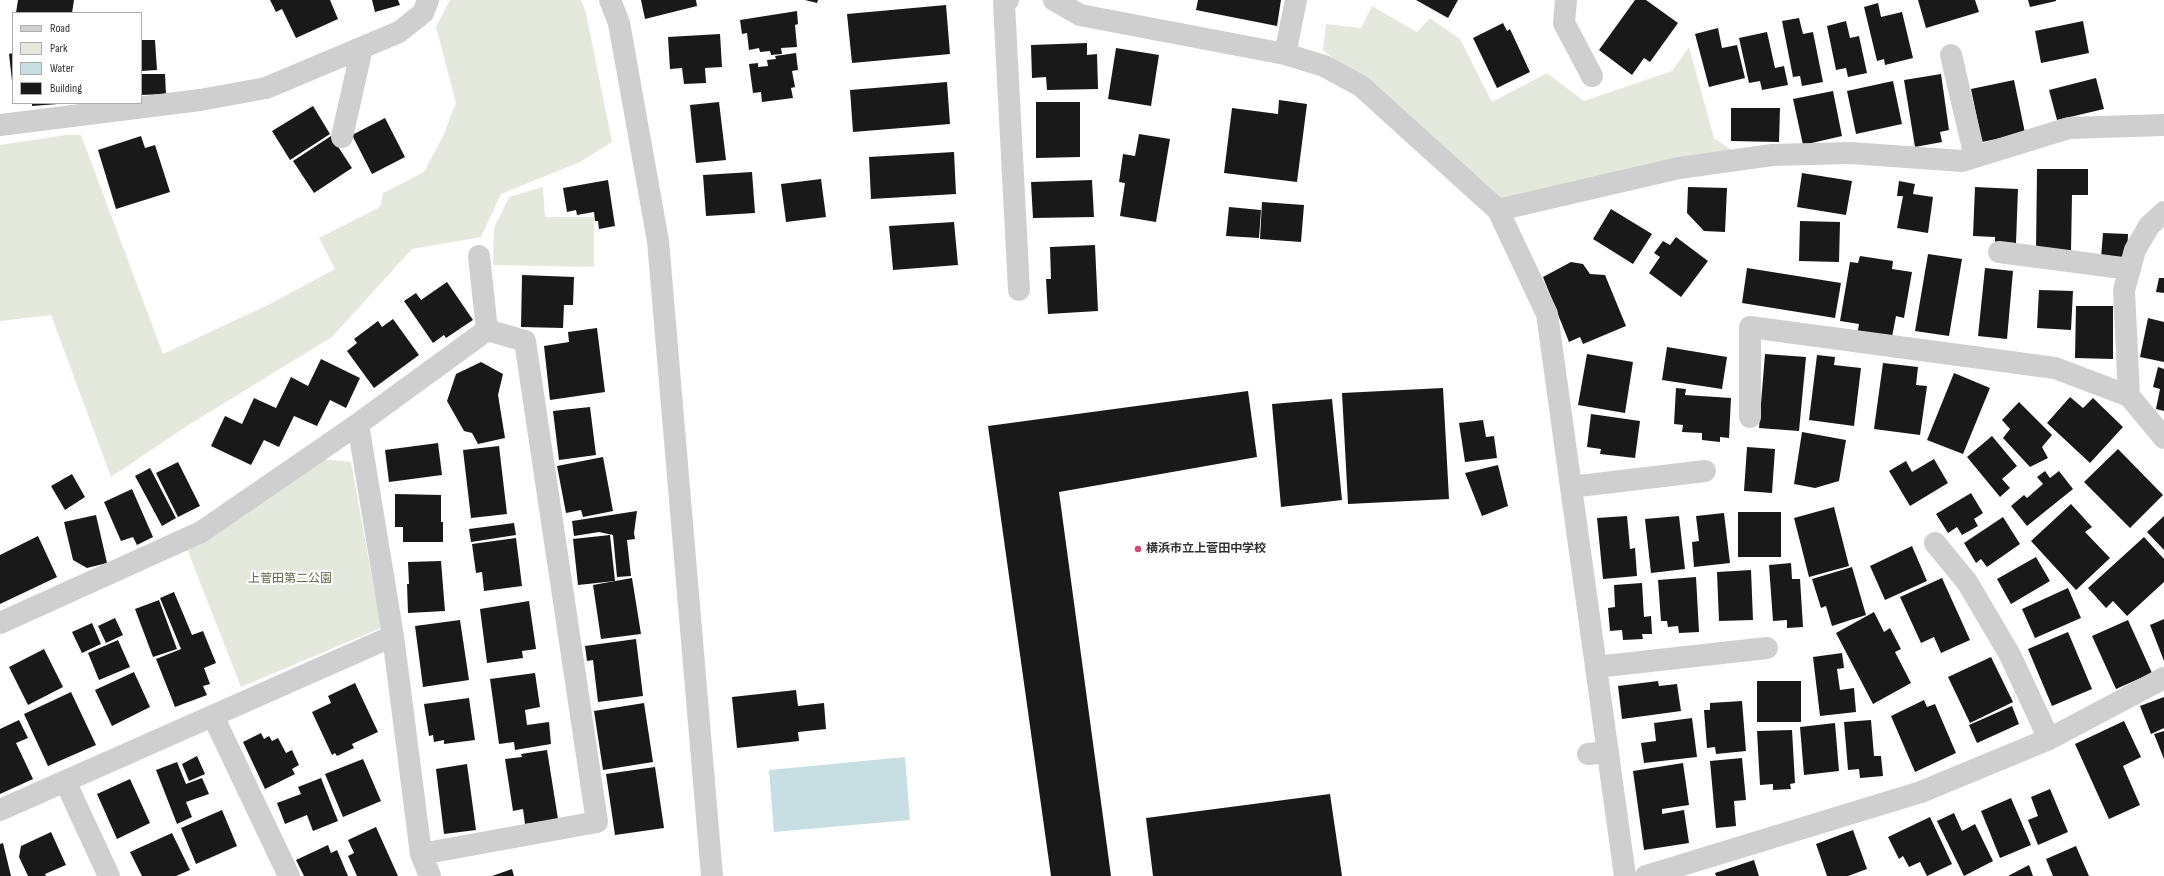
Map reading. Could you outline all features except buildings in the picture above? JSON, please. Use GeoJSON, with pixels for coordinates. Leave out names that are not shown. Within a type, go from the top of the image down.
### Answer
{"type":"FeatureCollection","features":[{"type":"Feature","properties":{"kind":"street"},"geometry":{"type":"LineString","coordinates":[[0,125],[200,100],[266,88],[399,32],[423,13],[428,0]]}},
{"type":"Feature","properties":{"kind":"street"},"geometry":{"type":"LineString","coordinates":[[610,0],[619,23],[658,241],[712,876]]}},
{"type":"Feature","properties":{"kind":"street"},"geometry":{"type":"LineString","coordinates":[[1008,0],[1004,4],[1019,290]]}},
{"type":"Feature","properties":{"kind":"street"},"geometry":{"type":"LineString","coordinates":[[1054,0],[1080,15],[1285,54],[1324,66],[1361,86],[1498,210],[1547,314],[1596,667],[1598,753],[1625,876]]}},
{"type":"Feature","properties":{"kind":"street"},"geometry":{"type":"LineString","coordinates":[[1285,54],[1296,0]]}},
{"type":"Feature","properties":{"kind":"street"},"geometry":{"type":"LineString","coordinates":[[1566,0],[1564,23],[1592,76]]}},
{"type":"Feature","properties":{"kind":"street"},"geometry":{"type":"LineString","coordinates":[[342,137],[362,48]]}},
{"type":"Feature","properties":{"kind":"street"},"geometry":{"type":"LineString","coordinates":[[1951,55],[1975,157]]}},
{"type":"Feature","properties":{"kind":"street"},"geometry":{"type":"LineString","coordinates":[[1498,210],[1678,168],[1772,155],[1851,153],[1962,161],[2069,128],[2164,125]]}},
{"type":"Feature","properties":{"kind":"street"},"geometry":{"type":"LineString","coordinates":[[2129,396],[2124,290],[2135,250],[2149,226],[2164,212]]}},
{"type":"Feature","properties":{"kind":"street"},"geometry":{"type":"LineString","coordinates":[[1999,252],[2130,269]]}},
{"type":"Feature","properties":{"kind":"street"},"geometry":{"type":"LineString","coordinates":[[479,256],[487,330]]}},
{"type":"Feature","properties":{"kind":"street"},"geometry":{"type":"LineString","coordinates":[[1750,417],[1750,328],[2055,368],[2129,396],[2164,438]]}},
{"type":"Feature","properties":{"kind":"street"},"geometry":{"type":"LineString","coordinates":[[0,623],[201,532],[358,424],[487,330]]}},
{"type":"Feature","properties":{"kind":"street"},"geometry":{"type":"LineString","coordinates":[[421,854],[596,822],[525,341],[487,330]]}},
{"type":"Feature","properties":{"kind":"street"},"geometry":{"type":"LineString","coordinates":[[358,424],[394,636],[421,854],[430,876]]}},
{"type":"Feature","properties":{"kind":"street"},"geometry":{"type":"LineString","coordinates":[[1571,487],[1705,471]]}},
{"type":"Feature","properties":{"kind":"street"},"geometry":{"type":"LineString","coordinates":[[1935,543],[1971,589],[2010,655],[2049,739]]}},
{"type":"Feature","properties":{"kind":"street"},"geometry":{"type":"LineString","coordinates":[[0,810],[394,636]]}},
{"type":"Feature","properties":{"kind":"street"},"geometry":{"type":"LineString","coordinates":[[1596,667],[1767,648]]}},
{"type":"Feature","properties":{"kind":"street"},"geometry":{"type":"LineString","coordinates":[[1646,876],[1921,792],[2049,739],[2164,678]]}},
{"type":"Feature","properties":{"kind":"street"},"geometry":{"type":"LineString","coordinates":[[213,716],[289,876]]}},
{"type":"Feature","properties":{"kind":"street"},"geometry":{"type":"LineString","coordinates":[[65,781],[109,876]]}},
{"type":"Feature","properties":{"kind":"green space"},"geometry":{"type":"Polygon","coordinates":[[[450,0],[581,0],[586,13],[612,142],[580,162],[501,194],[481,237],[412,249],[332,337],[190,424],[111,477],[51,315],[0,321],[0,145],[66,135],[81,135],[163,354],[270,304],[335,269],[319,238],[380,207],[383,193],[424,172],[443,136],[456,103],[436,27],[450,0]]]}},
{"type":"Feature","properties":{"kind":"green space"},"geometry":{"type":"Polygon","coordinates":[[[1372,6],[1417,32],[1430,18],[1460,39],[1492,102],[1547,73],[1584,101],[1672,71],[1689,47],[1714,138],[1733,151],[1505,202],[1323,50],[1326,24],[1361,28],[1372,6]]]}},
{"type":"Feature","properties":{"kind":"green space"},"geometry":{"type":"Polygon","coordinates":[[[543,187],[545,217],[594,217],[594,267],[493,265],[494,228],[509,197],[543,187]]]}},
{"type":"Feature","properties":{"kind":"green space","name":"上菅田第二公園"},"geometry":{"type":"Polygon","coordinates":[[[323,459],[351,462],[381,628],[241,687],[187,549],[323,459]]]}},
{"type":"Feature","properties":{"kind":"water"},"geometry":{"type":"Polygon","coordinates":[[[905,757],[910,820],[774,832],[769,770],[905,757]]]}},
{"type":"Feature","properties":{"kind":"place","name":"横浜市立上菅田中学校"},"geometry":{"type":"Point","coordinates":[1138,549]}}]}
